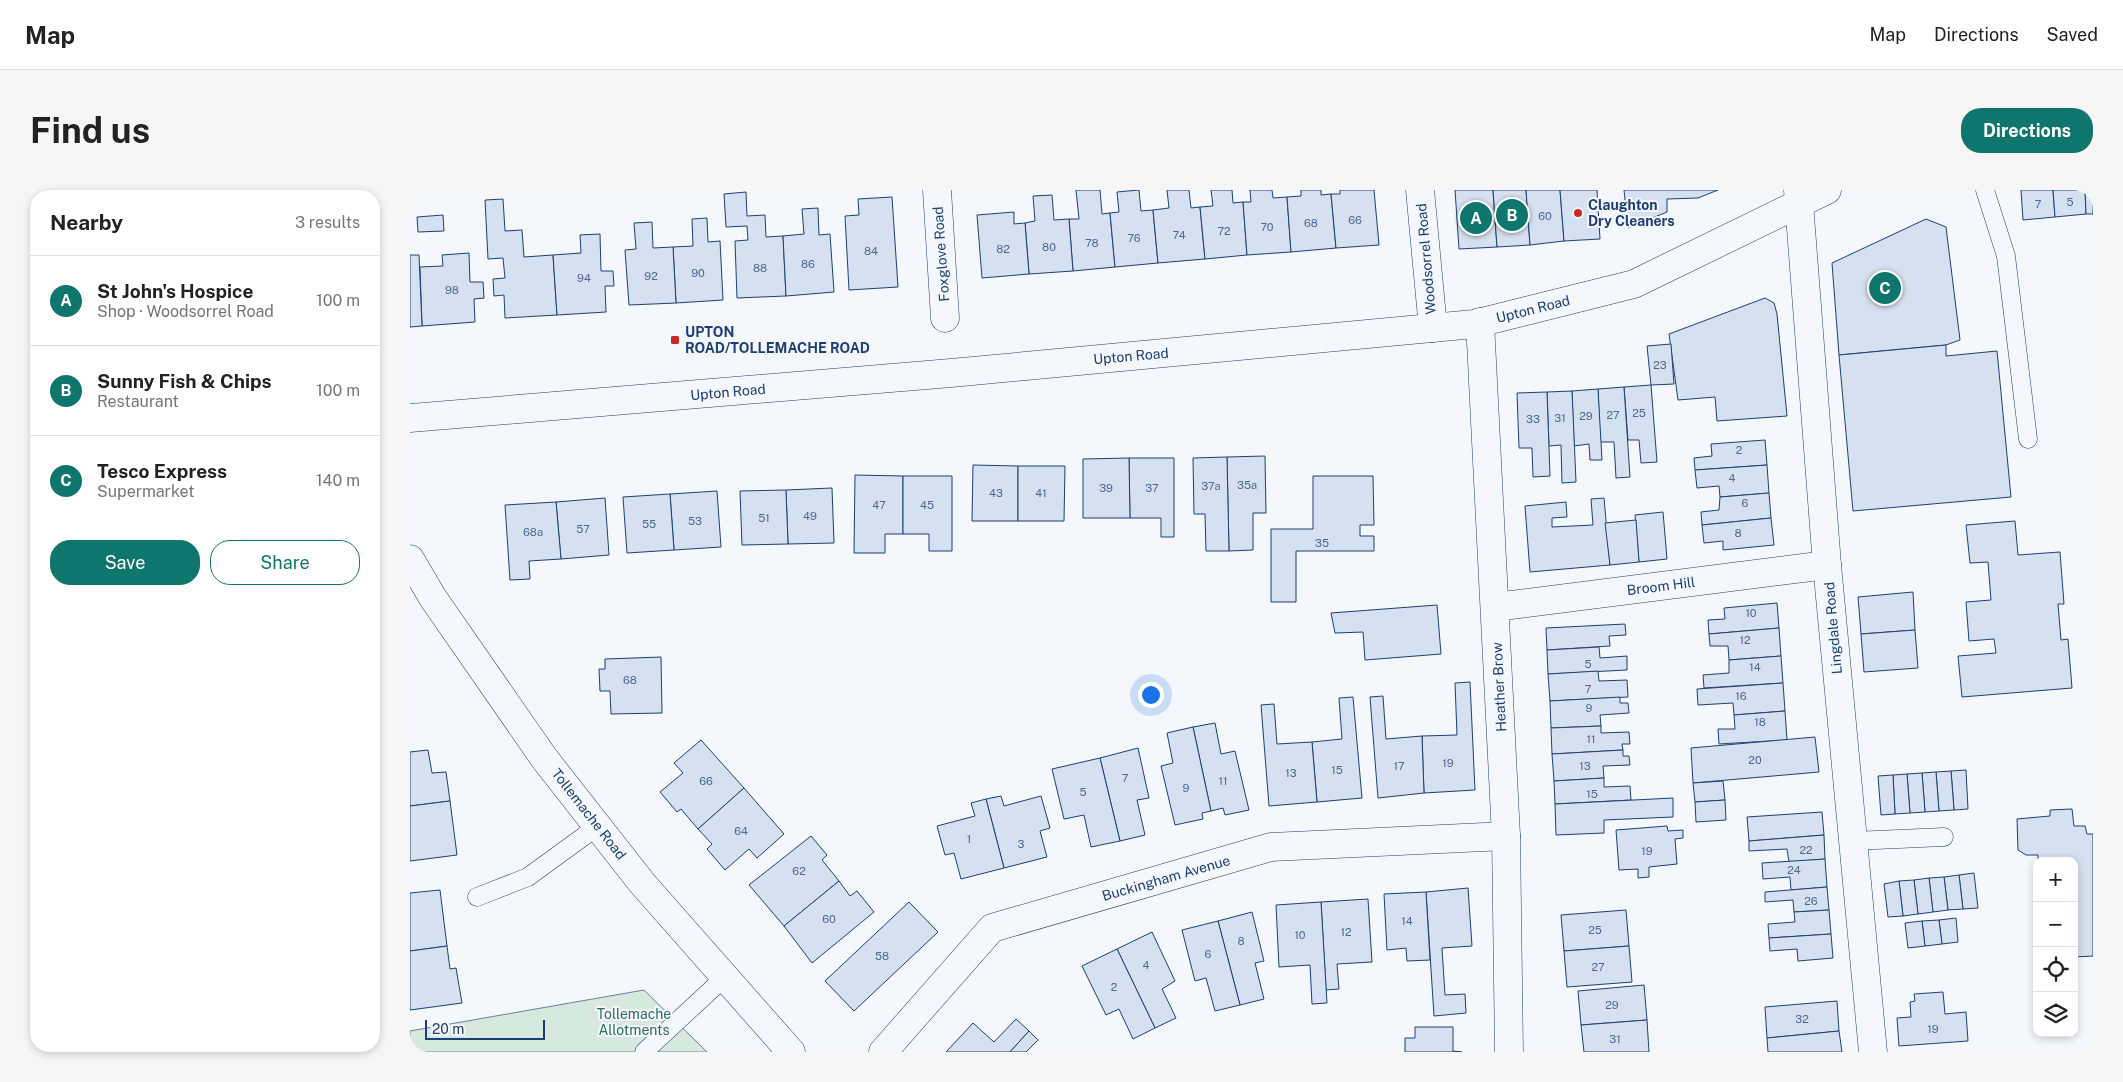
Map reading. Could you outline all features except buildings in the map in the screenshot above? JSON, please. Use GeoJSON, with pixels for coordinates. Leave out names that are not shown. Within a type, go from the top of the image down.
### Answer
{"type":"FeatureCollection","features":[{"type":"Feature","properties":{"kind":"street","name":"Foxglove Road"},"geometry":{"type":"LineString","coordinates":[[937,190],[945,318]]}},
{"type":"Feature","properties":{"kind":"street","name":"Woodsorrel Road"},"geometry":{"type":"LineString","coordinates":[[1420,190],[1433,328]]}},
{"type":"Feature","properties":{"kind":"street","name":"Upton Road"},"geometry":{"type":"LineString","coordinates":[[410,418],[951,373],[1480,322],[1634,284],[1798,197],[1827,190]]}},
{"type":"Feature","properties":{"kind":"street","name":"Lingdale Road"},"geometry":{"type":"LineString","coordinates":[[1798,197],[1827,565],[1873,1052]]}},
{"type":"Feature","properties":{"kind":"street","name":"Heather Brow"},"geometry":{"type":"LineString","coordinates":[[1480,322],[1506,836],[1509,1052]]}},
{"type":"Feature","properties":{"kind":"street","name":"Tollemache Road"},"geometry":{"type":"LineString","coordinates":[[410,559],[433,598],[544,758],[642,883],[791,1052]]}},
{"type":"Feature","properties":{"kind":"street","name":"Broom Hill"},"geometry":{"type":"LineString","coordinates":[[1495,607],[1827,565]]}},
{"type":"Feature","properties":{"kind":"street","name":"Buckingham Avenue"},"geometry":{"type":"LineString","coordinates":[[884,1052],[992,928],[1271,847],[1506,836]]}},
{"type":"Feature","properties":{"kind":"lane"},"geometry":{"type":"LineString","coordinates":[[1985,190],[2006,256],[2028,439]]}},
{"type":"Feature","properties":{"kind":"lane"},"geometry":{"type":"LineString","coordinates":[[477,897],[528,878],[598,826]]}},
{"type":"Feature","properties":{"kind":"lane"},"geometry":{"type":"LineString","coordinates":[[1854,841],[1944,837]]}},
{"type":"Feature","properties":{"kind":"lane"},"geometry":{"type":"LineString","coordinates":[[644,1052],[725,977]]}},
{"type":"Feature","properties":{"kind":"green space","name":"Tollemache Allotments"},"geometry":{"type":"Polygon","coordinates":[[[644,990],[707,1052],[410,1052],[410,1031],[644,990]]]}},
{"type":"Feature","properties":{"kind":"place","name":"Claughton Dry Cleaners"},"geometry":{"type":"Point","coordinates":[1578,213]}},
{"type":"Feature","properties":{"kind":"place","name":"Sunny Fish & Chips"},"geometry":{"type":"Point","coordinates":[1512,215]}},
{"type":"Feature","properties":{"kind":"place","name":"St John's Hospice"},"geometry":{"type":"Point","coordinates":[1476,218]}},
{"type":"Feature","properties":{"kind":"place","name":"Tesco Express"},"geometry":{"type":"Point","coordinates":[1885,288]}},
{"type":"Feature","properties":{"kind":"place","name":"UPTON ROAD/TOLLEMACHE ROAD"},"geometry":{"type":"Point","coordinates":[675,340]}}]}
